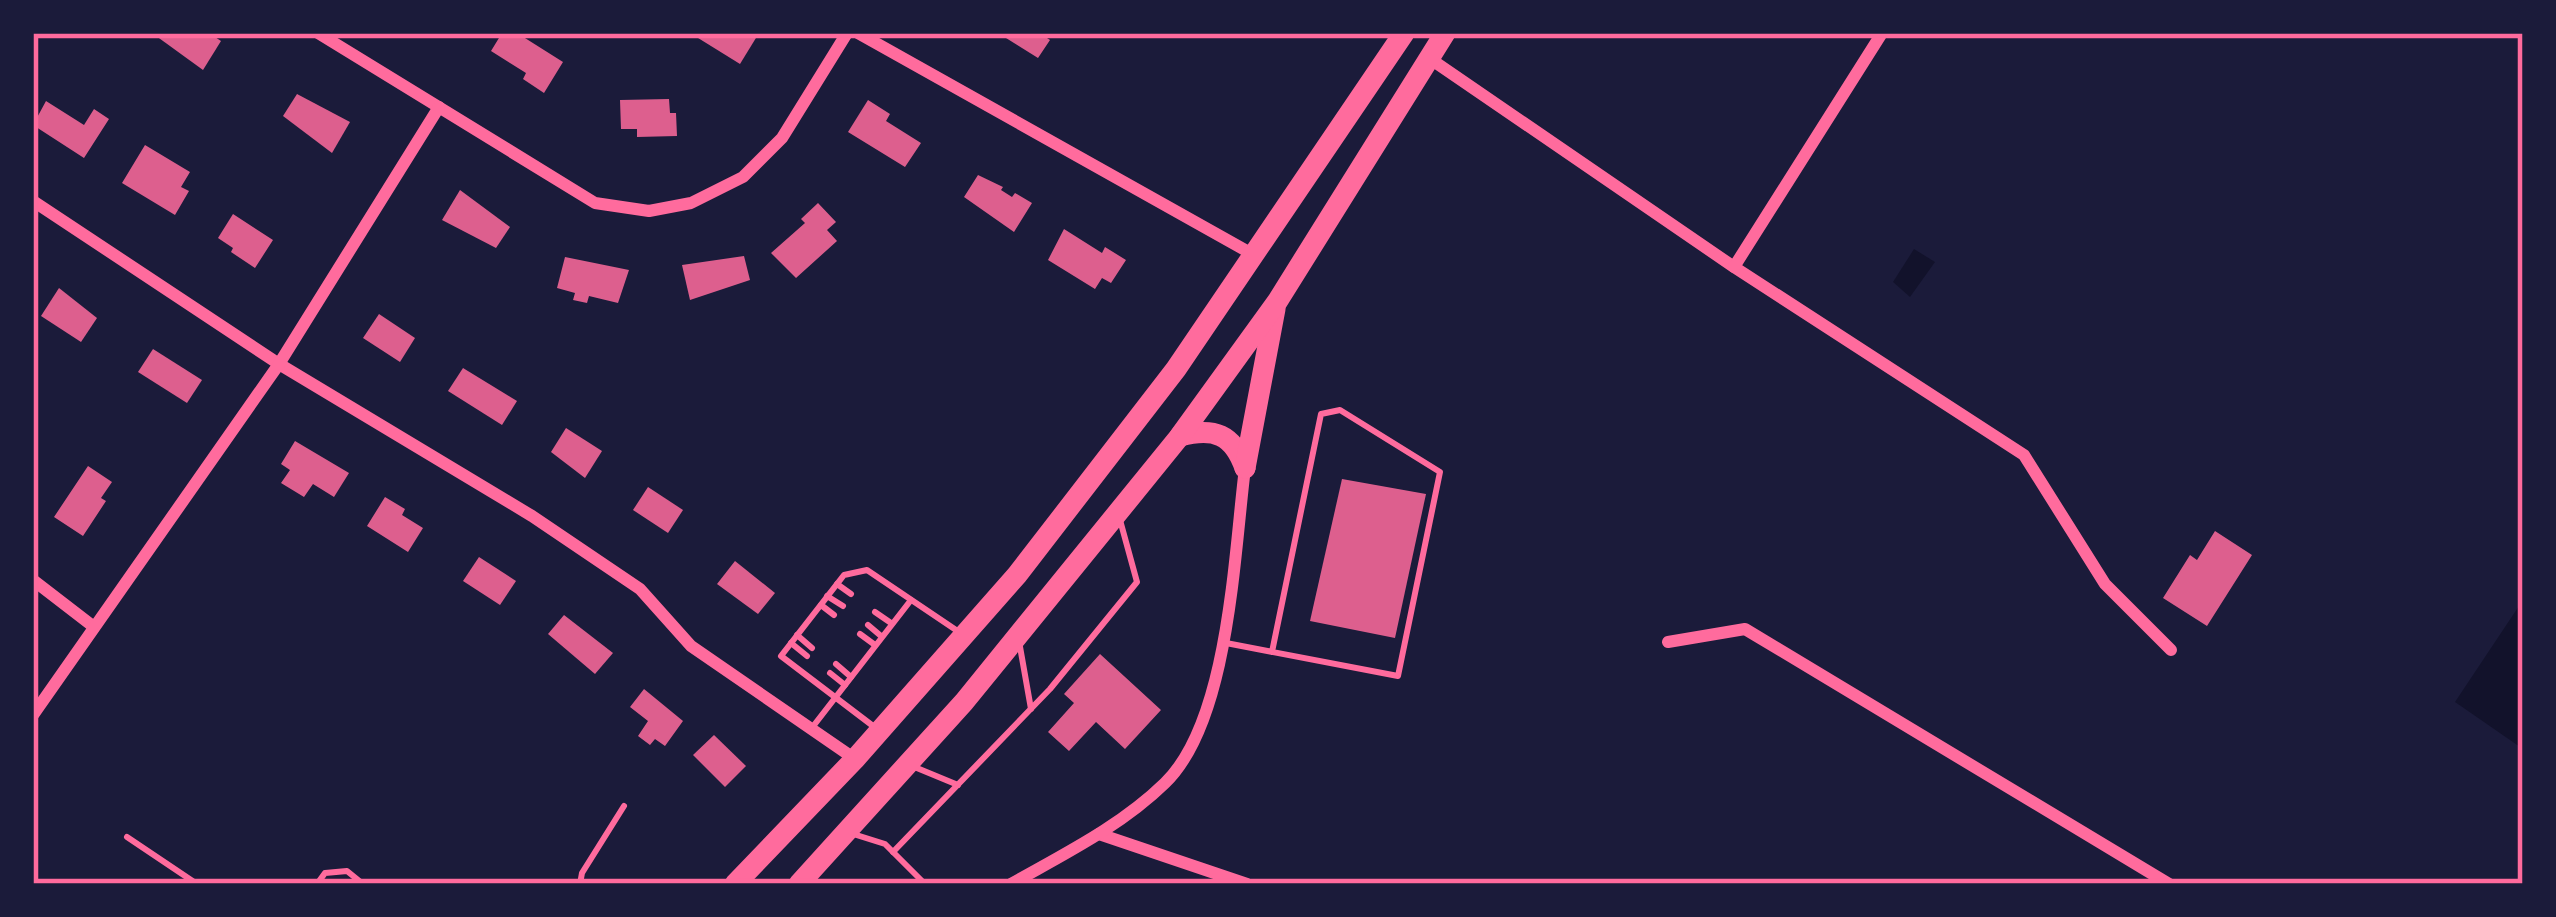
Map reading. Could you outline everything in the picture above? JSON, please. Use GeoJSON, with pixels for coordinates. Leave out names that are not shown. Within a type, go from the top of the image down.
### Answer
{"type":"FeatureCollection","features":[{"type":"Feature","properties":{"kind":"highway"},"geometry":{"type":"LineString","coordinates":[[799,884],[1018,636],[1180,436],[1276,302],[1445,33]]}},
{"type":"Feature","properties":{"kind":"highway"},"geometry":{"type":"LineString","coordinates":[[735,884],[855,760],[1017,575],[1176,369],[1402,37],[1429,58]]}},
{"type":"Feature","properties":{"kind":"highway"},"geometry":{"type":"LineString","coordinates":[[1245,468],[1276,302]]}},
{"type":"Feature","properties":{"kind":"highway"},"geometry":{"type":"LineString","coordinates":[[1180,436],[1202,430],[1220,433],[1235,446],[1245,468]]}},
{"type":"Feature","properties":{"kind":"street"},"geometry":{"type":"LineString","coordinates":[[318,33],[595,203],[649,211],[691,203],[743,177],[782,138],[847,33]]}},
{"type":"Feature","properties":{"kind":"street"},"geometry":{"type":"LineString","coordinates":[[858,33],[1254,255]]}},
{"type":"Feature","properties":{"kind":"street"},"geometry":{"type":"LineString","coordinates":[[1734,267],[1882,33]]}},
{"type":"Feature","properties":{"kind":"street"},"geometry":{"type":"LineString","coordinates":[[1429,58],[1734,267],[2024,454],[2105,584],[2170,650]]}},
{"type":"Feature","properties":{"kind":"street"},"geometry":{"type":"LineString","coordinates":[[33,715],[279,364],[440,107]]}},
{"type":"Feature","properties":{"kind":"street"},"geometry":{"type":"LineString","coordinates":[[33,201],[279,364],[532,516],[640,589],[692,646],[855,760]]}},
{"type":"Feature","properties":{"kind":"street"},"geometry":{"type":"LineString","coordinates":[[1011,884],[1099,833],[1166,782],[1197,737],[1222,642],[1245,468]]}},
{"type":"Feature","properties":{"kind":"street"},"geometry":{"type":"LineString","coordinates":[[33,580],[94,627]]}},
{"type":"Feature","properties":{"kind":"street"},"geometry":{"type":"LineString","coordinates":[[1668,642],[1745,628],[2169,884]]}},
{"type":"Feature","properties":{"kind":"street"},"geometry":{"type":"LineString","coordinates":[[1099,833],[1247,884]]}},
{"type":"Feature","properties":{"kind":"lane"},"geometry":{"type":"LineString","coordinates":[[1222,642],[1273,652],[1398,676],[1440,472],[1340,410],[1321,414],[1273,652]]}},
{"type":"Feature","properties":{"kind":"lane"},"geometry":{"type":"LineString","coordinates":[[893,852],[1031,709],[1137,582],[1118,513]]}},
{"type":"Feature","properties":{"kind":"lane"},"geometry":{"type":"LineString","coordinates":[[880,732],[781,656],[844,575],[867,570],[964,635]]}},
{"type":"Feature","properties":{"kind":"lane"},"geometry":{"type":"LineString","coordinates":[[838,584],[851,594]]}},
{"type":"Feature","properties":{"kind":"lane"},"geometry":{"type":"LineString","coordinates":[[827,596],[843,606]]}},
{"type":"Feature","properties":{"kind":"lane"},"geometry":{"type":"LineString","coordinates":[[811,729],[911,600]]}},
{"type":"Feature","properties":{"kind":"lane"},"geometry":{"type":"LineString","coordinates":[[821,604],[835,615]]}},
{"type":"Feature","properties":{"kind":"lane"},"geometry":{"type":"LineString","coordinates":[[875,612],[891,623]]}},
{"type":"Feature","properties":{"kind":"lane"},"geometry":{"type":"LineString","coordinates":[[868,625],[881,636]]}},
{"type":"Feature","properties":{"kind":"lane"},"geometry":{"type":"LineString","coordinates":[[860,634],[874,645]]}},
{"type":"Feature","properties":{"kind":"lane"},"geometry":{"type":"LineString","coordinates":[[1018,636],[1031,709]]}},
{"type":"Feature","properties":{"kind":"lane"},"geometry":{"type":"LineString","coordinates":[[794,639],[809,652]]}},
{"type":"Feature","properties":{"kind":"lane"},"geometry":{"type":"LineString","coordinates":[[836,664],[851,676]]}},
{"type":"Feature","properties":{"kind":"lane"},"geometry":{"type":"LineString","coordinates":[[830,674],[845,686]]}},
{"type":"Feature","properties":{"kind":"lane"},"geometry":{"type":"LineString","coordinates":[[908,764],[958,784]]}},
{"type":"Feature","properties":{"kind":"lane"},"geometry":{"type":"LineString","coordinates":[[580,884],[582,873],[624,806]]}},
{"type":"Feature","properties":{"kind":"lane"},"geometry":{"type":"LineString","coordinates":[[847,832],[885,844],[925,884]]}},
{"type":"Feature","properties":{"kind":"lane"},"geometry":{"type":"LineString","coordinates":[[128,837],[197,884]]}},
{"type":"Feature","properties":{"kind":"lane"},"geometry":{"type":"LineString","coordinates":[[317,884],[325,873],[347,871],[362,884]]}},
{"type":"Feature","properties":{"kind":"shaded area"},"geometry":{"type":"Polygon","coordinates":[[[1914,249],[1935,262],[1910,297],[1893,282],[1914,249]]]}},
{"type":"Feature","properties":{"kind":"shaded area"},"geometry":{"type":"Polygon","coordinates":[[[2523,600],[2523,749],[2455,702],[2523,600]]]}},
{"type":"Feature","properties":{"kind":"building"},"geometry":{"type":"Polygon","coordinates":[[[152,33],[209,33],[221,41],[203,70],[152,33]]]}},
{"type":"Feature","properties":{"kind":"building"},"geometry":{"type":"Polygon","coordinates":[[[502,33],[517,33],[563,62],[544,93],[523,79],[526,73],[491,51],[502,33]]]}},
{"type":"Feature","properties":{"kind":"building"},"geometry":{"type":"Polygon","coordinates":[[[690,33],[759,33],[740,64],[690,33]]]}},
{"type":"Feature","properties":{"kind":"building"},"geometry":{"type":"Polygon","coordinates":[[[998,33],[1050,33],[1050,40],[1038,58],[998,33]]]}},
{"type":"Feature","properties":{"kind":"building"},"geometry":{"type":"Polygon","coordinates":[[[297,94],[350,122],[332,153],[283,116],[297,94]]]}},
{"type":"Feature","properties":{"kind":"building"},"geometry":{"type":"Polygon","coordinates":[[[669,99],[670,113],[676,113],[677,136],[637,137],[637,129],[621,129],[620,100],[669,99]]]}},
{"type":"Feature","properties":{"kind":"building"},"geometry":{"type":"Polygon","coordinates":[[[868,100],[890,114],[886,121],[921,143],[905,167],[848,132],[868,100]]]}},
{"type":"Feature","properties":{"kind":"building"},"geometry":{"type":"Polygon","coordinates":[[[46,101],[84,125],[94,109],[109,119],[84,158],[33,125],[46,101]]]}},
{"type":"Feature","properties":{"kind":"building"},"geometry":{"type":"Polygon","coordinates":[[[145,145],[190,172],[181,187],[189,191],[175,215],[122,183],[145,145]]]}},
{"type":"Feature","properties":{"kind":"building"},"geometry":{"type":"Polygon","coordinates":[[[978,175],[1012,197],[1015,193],[1032,203],[1014,232],[964,197],[978,175]]]}},
{"type":"Feature","properties":{"kind":"building"},"geometry":{"type":"Polygon","coordinates":[[[460,190],[510,227],[496,248],[442,220],[460,190]]]}},
{"type":"Feature","properties":{"kind":"building"},"geometry":{"type":"Polygon","coordinates":[[[818,203],[836,222],[827,230],[837,241],[796,278],[771,253],[805,223],[801,219],[818,203]]]}},
{"type":"Feature","properties":{"kind":"building"},"geometry":{"type":"Polygon","coordinates":[[[233,214],[273,240],[255,268],[218,238],[233,214]]]}},
{"type":"Feature","properties":{"kind":"building"},"geometry":{"type":"Polygon","coordinates":[[[1064,229],[1102,253],[1105,247],[1126,260],[1111,283],[1102,278],[1095,289],[1048,260],[1064,229]]]}},
{"type":"Feature","properties":{"kind":"building"},"geometry":{"type":"Polygon","coordinates":[[[744,256],[750,280],[690,300],[682,265],[744,256]]]}},
{"type":"Feature","properties":{"kind":"building"},"geometry":{"type":"Polygon","coordinates":[[[565,257],[629,270],[618,303],[589,296],[587,303],[573,300],[575,293],[557,288],[565,257]]]}},
{"type":"Feature","properties":{"kind":"building"},"geometry":{"type":"Polygon","coordinates":[[[59,288],[97,318],[81,342],[41,316],[59,288]]]}},
{"type":"Feature","properties":{"kind":"building"},"geometry":{"type":"Polygon","coordinates":[[[379,314],[415,338],[400,362],[363,338],[379,314]]]}},
{"type":"Feature","properties":{"kind":"building"},"geometry":{"type":"Polygon","coordinates":[[[153,349],[202,380],[187,403],[138,372],[153,349]]]}},
{"type":"Feature","properties":{"kind":"building"},"geometry":{"type":"Polygon","coordinates":[[[463,368],[517,401],[502,425],[448,391],[463,368]]]}},
{"type":"Feature","properties":{"kind":"building"},"geometry":{"type":"Polygon","coordinates":[[[566,428],[602,451],[585,478],[551,452],[566,428]]]}},
{"type":"Feature","properties":{"kind":"building"},"geometry":{"type":"Polygon","coordinates":[[[295,441],[349,473],[334,497],[313,484],[304,497],[281,483],[290,470],[281,464],[295,441]]]}},
{"type":"Feature","properties":{"kind":"building"},"geometry":{"type":"Polygon","coordinates":[[[88,466],[112,482],[101,498],[106,501],[83,536],[54,517],[88,466]]]}},
{"type":"Feature","properties":{"kind":"building"},"geometry":{"type":"Polygon","coordinates":[[[1342,479],[1426,494],[1395,638],[1310,621],[1342,479]]]}},
{"type":"Feature","properties":{"kind":"building"},"geometry":{"type":"Polygon","coordinates":[[[648,487],[683,510],[668,533],[633,510],[648,487]]]}},
{"type":"Feature","properties":{"kind":"building"},"geometry":{"type":"Polygon","coordinates":[[[385,497],[423,528],[408,552],[367,526],[385,497]]]}},
{"type":"Feature","properties":{"kind":"building"},"geometry":{"type":"Polygon","coordinates":[[[2215,531],[2252,555],[2207,626],[2163,598],[2190,555],[2197,560],[2215,531]]]}},
{"type":"Feature","properties":{"kind":"building"},"geometry":{"type":"Polygon","coordinates":[[[479,557],[516,581],[500,605],[463,581],[479,557]]]}},
{"type":"Feature","properties":{"kind":"building"},"geometry":{"type":"Polygon","coordinates":[[[735,561],[775,593],[758,614],[717,584],[735,561]]]}},
{"type":"Feature","properties":{"kind":"building"},"geometry":{"type":"Polygon","coordinates":[[[564,615],[613,653],[595,674],[548,634],[564,615]]]}},
{"type":"Feature","properties":{"kind":"building"},"geometry":{"type":"Polygon","coordinates":[[[1100,654],[1161,710],[1125,749],[1096,722],[1069,751],[1048,732],[1074,703],[1064,694],[1100,654]]]}},
{"type":"Feature","properties":{"kind":"building"},"geometry":{"type":"Polygon","coordinates":[[[644,689],[683,721],[665,746],[655,739],[650,745],[638,736],[648,721],[630,707],[644,689]]]}},
{"type":"Feature","properties":{"kind":"building"},"geometry":{"type":"Polygon","coordinates":[[[714,735],[746,766],[725,787],[693,755],[714,735]]]}}]}
